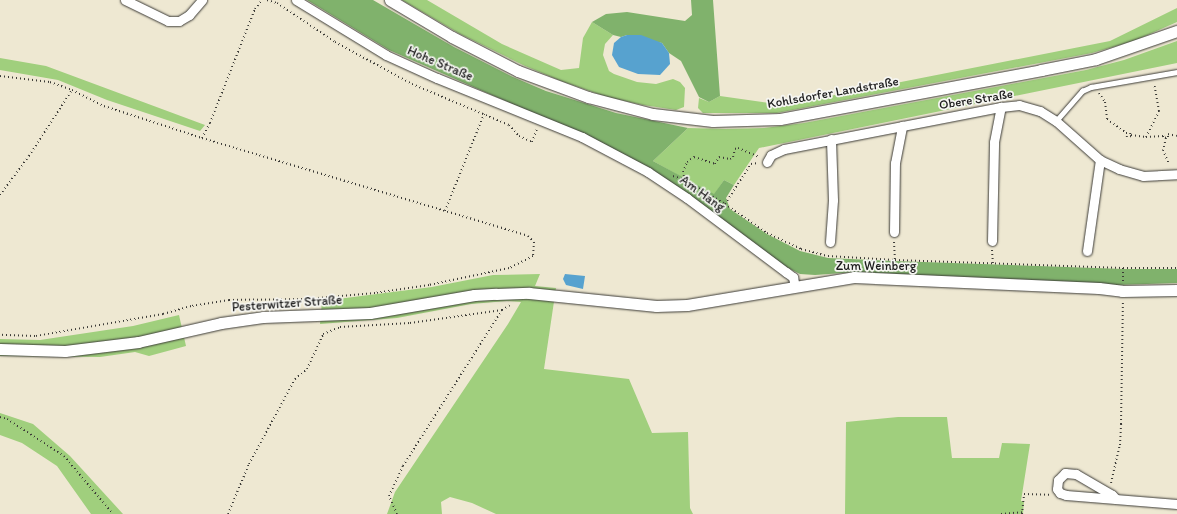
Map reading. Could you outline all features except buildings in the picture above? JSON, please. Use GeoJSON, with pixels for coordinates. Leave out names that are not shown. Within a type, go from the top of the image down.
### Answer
{"type":"FeatureCollection","features":[{"type":"Feature","properties":{"kind":"street"},"geometry":{"type":"LineString","coordinates":[[125,0],[168,20],[179,21],[189,15],[202,0]]}},
{"type":"Feature","properties":{"kind":"street","name":"Hohe Straße"},"geometry":{"type":"LineString","coordinates":[[296,0],[386,55],[437,78],[582,137]]}},
{"type":"Feature","properties":{"kind":"street","name":"Kohlsdorfer Landstraße"},"geometry":{"type":"LineString","coordinates":[[390,0],[452,37],[518,71],[588,98],[653,114],[713,121],[780,119],[1041,70],[1096,59],[1177,31]]}},
{"type":"Feature","properties":{"kind":"street","name":"Obere Straße"},"geometry":{"type":"LineString","coordinates":[[767,162],[771,155],[784,149],[1018,105],[1040,111],[1056,121],[1100,160],[1119,169],[1143,176],[1175,175]]}},
{"type":"Feature","properties":{"kind":"street"},"geometry":{"type":"LineString","coordinates":[[992,241],[994,142],[1001,107]]}},
{"type":"Feature","properties":{"kind":"street"},"geometry":{"type":"LineString","coordinates":[[894,232],[895,163],[902,126]]}},
{"type":"Feature","properties":{"kind":"street","name":"Am Hang"},"geometry":{"type":"LineString","coordinates":[[582,137],[648,172],[687,198],[793,277],[795,287]]}},
{"type":"Feature","properties":{"kind":"street"},"geometry":{"type":"LineString","coordinates":[[830,242],[833,200],[831,139]]}},
{"type":"Feature","properties":{"kind":"street"},"geometry":{"type":"LineString","coordinates":[[1087,251],[1100,160]]}},
{"type":"Feature","properties":{"kind":"street","name":"Zum Weinberg"},"geometry":{"type":"LineString","coordinates":[[529,293],[618,303],[687,305],[721,301],[854,277],[1099,288],[1123,286],[1177,290]]}},
{"type":"Feature","properties":{"kind":"street","name":"Pesterwitzer Straße"},"geometry":{"type":"LineString","coordinates":[[0,349],[66,351],[138,342],[221,323],[263,317],[370,313],[474,295],[529,293]]}},
{"type":"Feature","properties":{"kind":"street"},"geometry":{"type":"LineString","coordinates":[[1114,497],[1076,474],[1065,473],[1058,480],[1057,489],[1060,493],[1066,496],[1114,497],[1177,504]]}},
{"type":"Feature","properties":{"kind":"lane"},"geometry":{"type":"LineString","coordinates":[[1056,121],[1082,91],[1098,85],[1177,72]]}},
{"type":"Feature","properties":{"kind":"path"},"geometry":{"type":"LineString","coordinates":[[202,138],[210,124],[255,8],[262,0]]}},
{"type":"Feature","properties":{"kind":"path"},"geometry":{"type":"LineString","coordinates":[[0,76],[50,82],[72,90],[104,106],[202,138],[528,236],[534,242],[533,256],[508,268],[429,285],[375,293],[306,299],[229,300],[191,306],[163,314],[35,336],[0,335]]}},
{"type":"Feature","properties":{"kind":"path"},"geometry":{"type":"LineString","coordinates":[[1146,137],[1159,111],[1152,76]]}},
{"type":"Feature","properties":{"kind":"path"},"geometry":{"type":"LineString","coordinates":[[1098,85],[1099,93],[1105,102],[1107,119],[1126,133],[1127,137],[1131,135],[1146,137],[1163,136],[1164,133],[1177,136]]}},
{"type":"Feature","properties":{"kind":"path"},"geometry":{"type":"LineString","coordinates":[[0,195],[29,156],[72,90]]}},
{"type":"Feature","properties":{"kind":"path"},"geometry":{"type":"LineString","coordinates":[[445,211],[484,114]]}},
{"type":"Feature","properties":{"kind":"path"},"geometry":{"type":"LineString","coordinates":[[1168,134],[1164,154],[1175,175]]}},
{"type":"Feature","properties":{"kind":"path"},"geometry":{"type":"LineString","coordinates":[[767,162],[754,154],[738,148],[735,149],[733,157],[730,159],[719,157],[716,164],[694,157],[686,162],[683,172],[685,180],[725,204],[767,233],[800,249],[828,256],[894,260],[1123,268],[1177,268]]}},
{"type":"Feature","properties":{"kind":"path"},"geometry":{"type":"LineString","coordinates":[[725,204],[751,164],[767,162]]}},
{"type":"Feature","properties":{"kind":"path"},"geometry":{"type":"LineString","coordinates":[[894,232],[894,260]]}},
{"type":"Feature","properties":{"kind":"path"},"geometry":{"type":"LineString","coordinates":[[1114,497],[1111,482],[1120,445],[1123,268]]}},
{"type":"Feature","properties":{"kind":"path"},"geometry":{"type":"LineString","coordinates":[[396,514],[389,496],[403,466],[502,310],[515,301]]}},
{"type":"Feature","properties":{"kind":"path"},"geometry":{"type":"LineString","coordinates":[[228,514],[249,464],[295,379],[307,369],[323,334],[340,327],[410,323],[502,310]]}},
{"type":"Feature","properties":{"kind":"path"},"geometry":{"type":"LineString","coordinates":[[0,417],[7,419],[64,456],[113,514]]}},
{"type":"Feature","properties":{"kind":"path"},"geometry":{"type":"LineString","coordinates":[[1001,514],[1022,513],[1024,494],[1041,495]]}},
{"type":"Feature","properties":{"kind":"green space"},"geometry":{"type":"Polygon","coordinates":[[[307,0],[373,0],[454,47],[513,77],[546,91],[616,113],[688,128],[653,161],[714,194],[724,180],[734,185],[726,198],[730,209],[767,234],[800,251],[828,258],[1124,269],[1177,269],[1177,283],[1116,285],[856,272],[815,275],[800,274],[780,264],[687,194],[583,135],[389,50],[307,0]]]}},
{"type":"Feature","properties":{"kind":"green space"},"geometry":{"type":"Polygon","coordinates":[[[402,0],[427,0],[502,44],[561,70],[579,68],[583,38],[592,22],[613,35],[605,44],[603,55],[609,71],[637,82],[656,84],[673,79],[680,82],[685,88],[684,107],[676,110],[643,105],[607,97],[561,81],[525,66],[460,34],[402,0]]]}},
{"type":"Feature","properties":{"kind":"green space"},"geometry":{"type":"Polygon","coordinates":[[[691,0],[713,0],[720,96],[709,102],[699,97],[681,61],[669,53],[662,43],[627,35],[621,37],[613,35],[592,22],[606,14],[627,12],[685,21],[692,15],[691,0]]]}},
{"type":"Feature","properties":{"kind":"green space"},"geometry":{"type":"Polygon","coordinates":[[[1177,8],[1177,22],[1134,41],[1092,53],[777,113],[703,113],[698,108],[699,98],[709,102],[720,96],[784,105],[1110,41],[1177,8]]]}},
{"type":"Feature","properties":{"kind":"green space"},"geometry":{"type":"Polygon","coordinates":[[[1177,41],[1177,63],[759,148],[734,185],[724,180],[714,195],[653,161],[688,128],[764,128],[804,123],[1086,70],[1124,60],[1177,41]]]}},
{"type":"Feature","properties":{"kind":"green space"},"geometry":{"type":"Polygon","coordinates":[[[0,58],[46,66],[205,125],[200,131],[107,100],[58,80],[0,70],[0,58]]]}},
{"type":"Feature","properties":{"kind":"green space"},"geometry":{"type":"Polygon","coordinates":[[[540,274],[535,286],[556,288],[544,369],[629,379],[652,433],[688,432],[690,508],[693,514],[496,514],[472,503],[450,497],[441,502],[442,514],[387,514],[395,492],[508,324],[521,302],[507,301],[471,304],[397,318],[320,324],[322,301],[432,287],[493,275],[540,274]]]}},
{"type":"Feature","properties":{"kind":"green space"},"geometry":{"type":"Polygon","coordinates":[[[179,315],[186,346],[149,356],[135,352],[100,357],[0,356],[0,339],[40,340],[133,326],[179,315]]]}},
{"type":"Feature","properties":{"kind":"green space"},"geometry":{"type":"Polygon","coordinates":[[[0,413],[33,424],[70,456],[123,514],[91,514],[57,466],[22,443],[0,435],[0,413]]]}},
{"type":"Feature","properties":{"kind":"green space"},"geometry":{"type":"Polygon","coordinates":[[[898,417],[947,417],[952,458],[999,458],[1002,443],[1030,444],[1021,501],[1024,501],[1023,514],[845,514],[846,422],[898,417]]]}},
{"type":"Feature","properties":{"kind":"water"},"geometry":{"type":"Polygon","coordinates":[[[627,35],[641,35],[662,43],[669,53],[670,64],[660,75],[638,74],[619,67],[612,55],[614,43],[621,37],[627,35]]]}},
{"type":"Feature","properties":{"kind":"water"},"geometry":{"type":"Polygon","coordinates":[[[565,274],[585,276],[583,289],[566,285],[563,279],[565,274]]]}}]}
